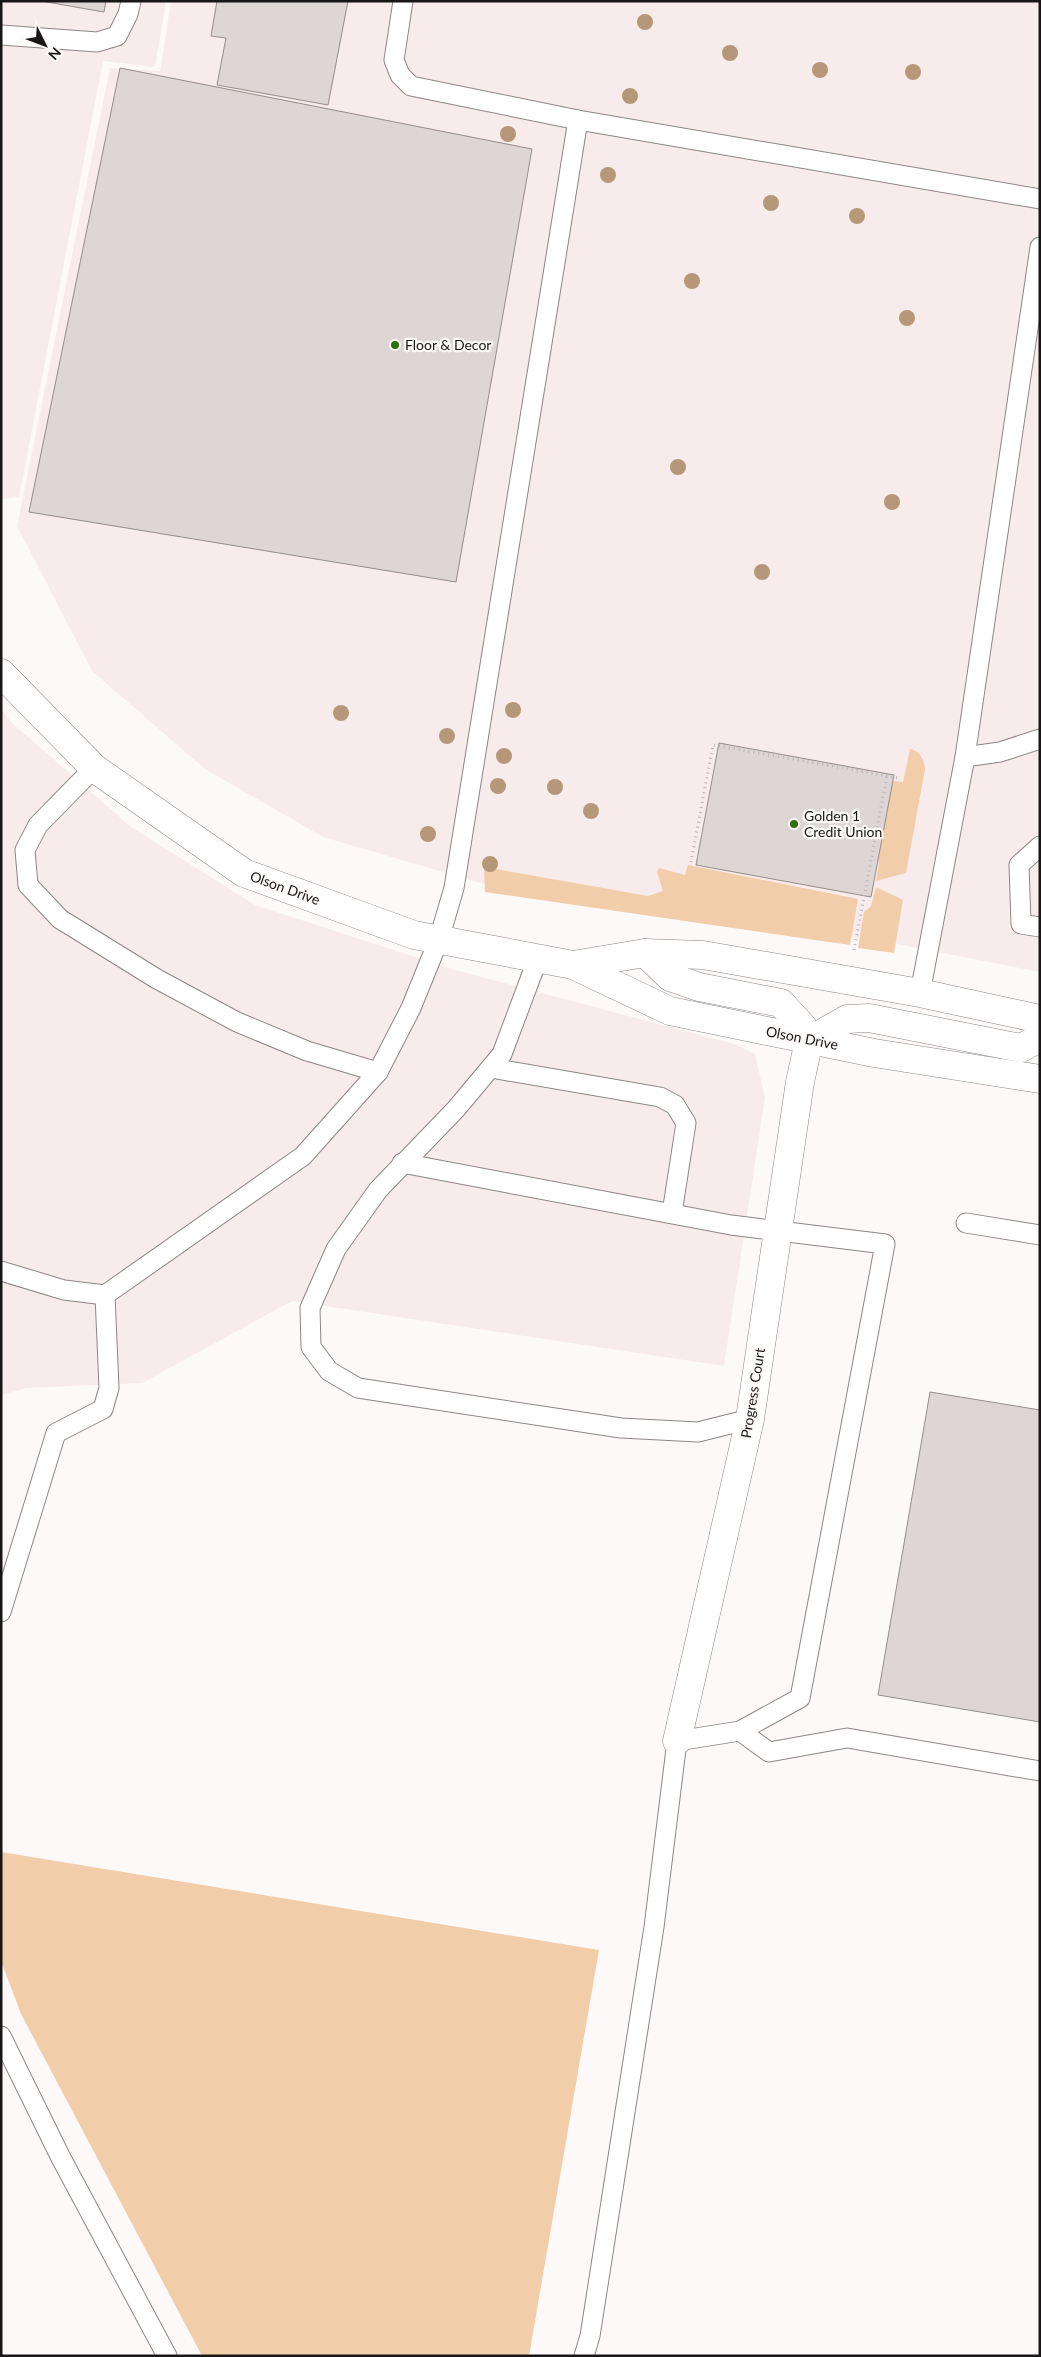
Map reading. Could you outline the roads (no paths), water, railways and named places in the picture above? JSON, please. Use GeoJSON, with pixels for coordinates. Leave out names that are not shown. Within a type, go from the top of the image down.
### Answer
{"type":"FeatureCollection","features":[{"type":"Feature","properties":{"kind":"street","name":"Olson Drive"},"geometry":{"type":"LineString","coordinates":[[1,673],[94,768],[244,873],[414,935],[573,965],[670,1010],[809,1040],[1040,1079]]}},
{"type":"Feature","properties":{"kind":"street","name":"Olson Drive"},"geometry":{"type":"LineString","coordinates":[[573,965],[645,953],[703,955],[920,993],[1040,1019]]}},
{"type":"Feature","properties":{"kind":"street"},"geometry":{"type":"LineString","coordinates":[[645,953],[670,977],[699,987],[781,1003],[803,1026],[809,1040],[847,1019],[869,1018],[1021,1048],[1040,1038]]}},
{"type":"Feature","properties":{"kind":"street","name":"Progress Court"},"geometry":{"type":"LineString","coordinates":[[677,1742],[750,1419],[800,1082],[809,1040]]}},
{"type":"Feature","properties":{"kind":"lane"},"geometry":{"type":"LineString","coordinates":[[1,35],[97,42],[117,36],[128,14],[131,1]]}},
{"type":"Feature","properties":{"kind":"lane"},"geometry":{"type":"LineString","coordinates":[[403,1],[394,60],[400,75],[411,86],[578,120],[1040,200]]}},
{"type":"Feature","properties":{"kind":"lane"},"geometry":{"type":"LineString","coordinates":[[1,1271],[64,1290],[105,1294],[303,1156],[378,1072],[412,1008],[439,939],[454,888],[578,120]]}},
{"type":"Feature","properties":{"kind":"lane"},"geometry":{"type":"LineString","coordinates":[[920,993],[965,757],[1040,247]]}},
{"type":"Feature","properties":{"kind":"lane"},"geometry":{"type":"LineString","coordinates":[[965,757],[1000,752],[1040,739]]}},
{"type":"Feature","properties":{"kind":"lane"},"geometry":{"type":"LineString","coordinates":[[94,768],[38,825],[25,850],[28,885],[60,919],[157,979],[229,1018],[307,1050],[378,1072]]}},
{"type":"Feature","properties":{"kind":"lane"},"geometry":{"type":"LineString","coordinates":[[1040,846],[1019,865],[1021,924],[1040,927]]}},
{"type":"Feature","properties":{"kind":"lane"},"geometry":{"type":"LineString","coordinates":[[538,958],[502,1054],[456,1110],[402,1163],[378,1190],[336,1249],[310,1308],[311,1347],[328,1371],[358,1388],[621,1428],[698,1432],[750,1419]]}},
{"type":"Feature","properties":{"kind":"lane"},"geometry":{"type":"LineString","coordinates":[[491,1068],[660,1097],[675,1105],[686,1123],[672,1213]]}},
{"type":"Feature","properties":{"kind":"lane"},"geometry":{"type":"LineString","coordinates":[[402,1163],[731,1225],[885,1244],[800,1698],[740,1731],[677,1742],[654,1927],[590,2336],[584,2356]]}},
{"type":"Feature","properties":{"kind":"lane"},"geometry":{"type":"LineString","coordinates":[[966,1223],[1040,1234]]}},
{"type":"Feature","properties":{"kind":"lane"},"geometry":{"type":"LineString","coordinates":[[1,1612],[56,1433],[103,1409],[108,1388],[105,1294]]}},
{"type":"Feature","properties":{"kind":"lane"},"geometry":{"type":"LineString","coordinates":[[740,1731],[769,1752],[847,1738],[1040,1771]]}},
{"type":"Feature","properties":{"kind":"lane"},"geometry":{"type":"LineString","coordinates":[[1,2036],[61,2158],[167,2356]]}},
{"type":"Feature","properties":{"kind":"place","name":"Floor & Decor"},"geometry":{"type":"Point","coordinates":[395,345]}},
{"type":"Feature","properties":{"kind":"place","name":"Golden 1 Credit Union"},"geometry":{"type":"Point","coordinates":[794,824]}}]}
